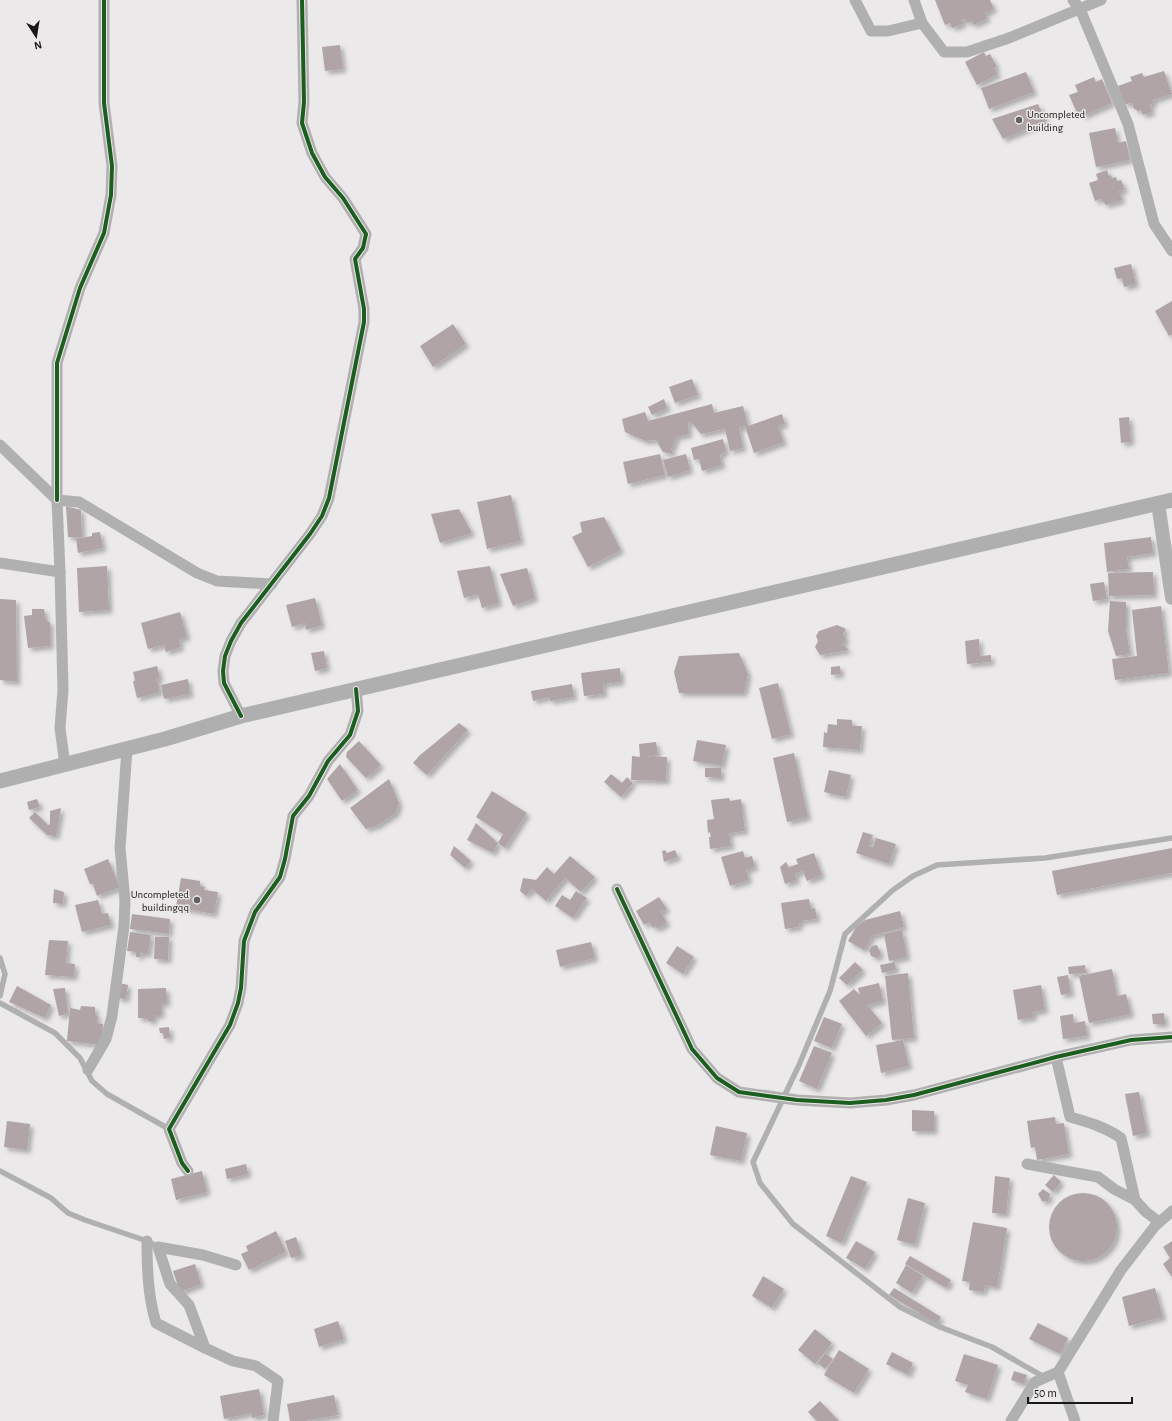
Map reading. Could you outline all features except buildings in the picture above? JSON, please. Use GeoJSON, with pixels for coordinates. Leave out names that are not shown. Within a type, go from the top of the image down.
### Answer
{"type":"FeatureCollection","features":[{"type":"Feature","properties":{"kind":"main road"},"geometry":{"type":"LineString","coordinates":[[0,781],[127,749],[242,716],[1165,501]]}},
{"type":"Feature","properties":{"kind":"street"},"geometry":{"type":"LineString","coordinates":[[65,765],[60,728],[63,690],[57,500],[57,363],[80,288],[104,233],[111,195],[112,166],[104,103],[104,0]]}},
{"type":"Feature","properties":{"kind":"street"},"geometry":{"type":"LineString","coordinates":[[242,716],[224,683],[223,672],[225,656],[241,623],[310,534],[322,516],[329,498],[364,322],[364,309],[355,259],[362,248],[366,234],[343,198],[325,177],[312,153],[302,124],[304,102],[302,0]]}},
{"type":"Feature","properties":{"kind":"street"},"geometry":{"type":"LineString","coordinates":[[855,0],[871,32],[888,31],[922,24]]}},
{"type":"Feature","properties":{"kind":"street"},"geometry":{"type":"LineString","coordinates":[[914,0],[922,24],[944,52],[967,52],[1009,38],[1080,10],[1101,0]]}},
{"type":"Feature","properties":{"kind":"street"},"geometry":{"type":"LineString","coordinates":[[1072,0],[1080,10],[1128,124],[1154,224],[1172,251]]}},
{"type":"Feature","properties":{"kind":"street"},"geometry":{"type":"LineString","coordinates":[[0,445],[57,500],[79,502],[197,573],[217,581],[272,584]]}},
{"type":"Feature","properties":{"kind":"street"},"geometry":{"type":"LineString","coordinates":[[1165,501],[1172,598]]}},
{"type":"Feature","properties":{"kind":"street"},"geometry":{"type":"LineString","coordinates":[[0,563],[60,572]]}},
{"type":"Feature","properties":{"kind":"street"},"geometry":{"type":"LineString","coordinates":[[188,1171],[182,1163],[169,1128],[230,1025],[238,1003],[241,988],[244,941],[255,912],[280,877],[293,816],[310,796],[328,761],[350,735],[358,711],[356,689]]}},
{"type":"Feature","properties":{"kind":"street"},"geometry":{"type":"LineString","coordinates":[[88,1070],[106,1039],[112,1016],[124,926],[125,901],[120,848],[127,749]]}},
{"type":"Feature","properties":{"kind":"street"},"geometry":{"type":"LineString","coordinates":[[617,889],[692,1049],[717,1078],[739,1092],[850,1103],[886,1100],[914,1095],[1056,1057],[1131,1040],[1172,1037]]}},
{"type":"Feature","properties":{"kind":"street"},"geometry":{"type":"LineString","coordinates":[[1056,1057],[1070,1117],[1090,1122],[1121,1138],[1136,1200]]}},
{"type":"Feature","properties":{"kind":"street"},"geometry":{"type":"LineString","coordinates":[[1027,1164],[1098,1177],[1114,1189],[1136,1200],[1146,1212],[1159,1222]]}},
{"type":"Feature","properties":{"kind":"street"},"geometry":{"type":"LineString","coordinates":[[1011,1421],[1035,1382],[1058,1372],[1121,1270],[1159,1222],[1172,1211]]}},
{"type":"Feature","properties":{"kind":"street"},"geometry":{"type":"LineString","coordinates":[[147,1240],[147,1273],[150,1305],[156,1323],[233,1361],[256,1366],[278,1381],[273,1421]]}},
{"type":"Feature","properties":{"kind":"street"},"geometry":{"type":"LineString","coordinates":[[204,1348],[189,1305],[170,1284],[158,1247],[203,1255],[236,1265]]}},
{"type":"Feature","properties":{"kind":"street"},"geometry":{"type":"LineString","coordinates":[[1058,1372],[1075,1421]]}},
{"type":"Feature","properties":{"kind":"lane"},"geometry":{"type":"LineString","coordinates":[[1045,1377],[992,1347],[940,1327],[900,1307],[793,1224],[760,1183],[753,1162],[830,991],[845,934],[893,890],[908,880],[938,865],[1045,858],[1172,838]]}},
{"type":"Feature","properties":{"kind":"lane"},"geometry":{"type":"LineString","coordinates":[[0,958],[5,974],[0,996]]}},
{"type":"Feature","properties":{"kind":"lane"},"geometry":{"type":"LineString","coordinates":[[0,1003],[55,1033],[80,1058],[88,1070],[92,1081],[107,1094],[169,1128]]}},
{"type":"Feature","properties":{"kind":"lane"},"geometry":{"type":"LineString","coordinates":[[0,1171],[51,1198],[68,1213],[147,1240],[158,1247]]}},
{"type":"Feature","properties":{"kind":"cycle path"},"geometry":{"type":"LineString","coordinates":[[57,500],[57,363],[80,288],[104,233],[111,195],[112,166],[104,103],[104,0]]}},
{"type":"Feature","properties":{"kind":"cycle path"},"geometry":{"type":"LineString","coordinates":[[241,716],[224,683],[223,671],[225,656],[241,623],[310,534],[322,516],[329,498],[364,322],[364,309],[355,259],[363,248],[366,234],[343,198],[325,177],[312,153],[302,123],[304,102],[302,0]]}},
{"type":"Feature","properties":{"kind":"cycle path"},"geometry":{"type":"LineString","coordinates":[[188,1171],[182,1163],[169,1129],[230,1025],[238,1003],[241,988],[244,941],[255,912],[280,877],[293,816],[309,796],[328,761],[350,735],[358,711],[356,689]]}},
{"type":"Feature","properties":{"kind":"cycle path"},"geometry":{"type":"LineString","coordinates":[[617,889],[692,1049],[717,1078],[739,1092],[797,1100],[850,1103],[886,1100],[914,1095],[1056,1057],[1131,1040],[1172,1037]]}},
{"type":"Feature","properties":{"kind":"place","name":"Uncompleted building"},"geometry":{"type":"Point","coordinates":[1019,120]}},
{"type":"Feature","properties":{"kind":"place","name":"Uncompleted buildingqq"},"geometry":{"type":"Point","coordinates":[197,900]}}]}
